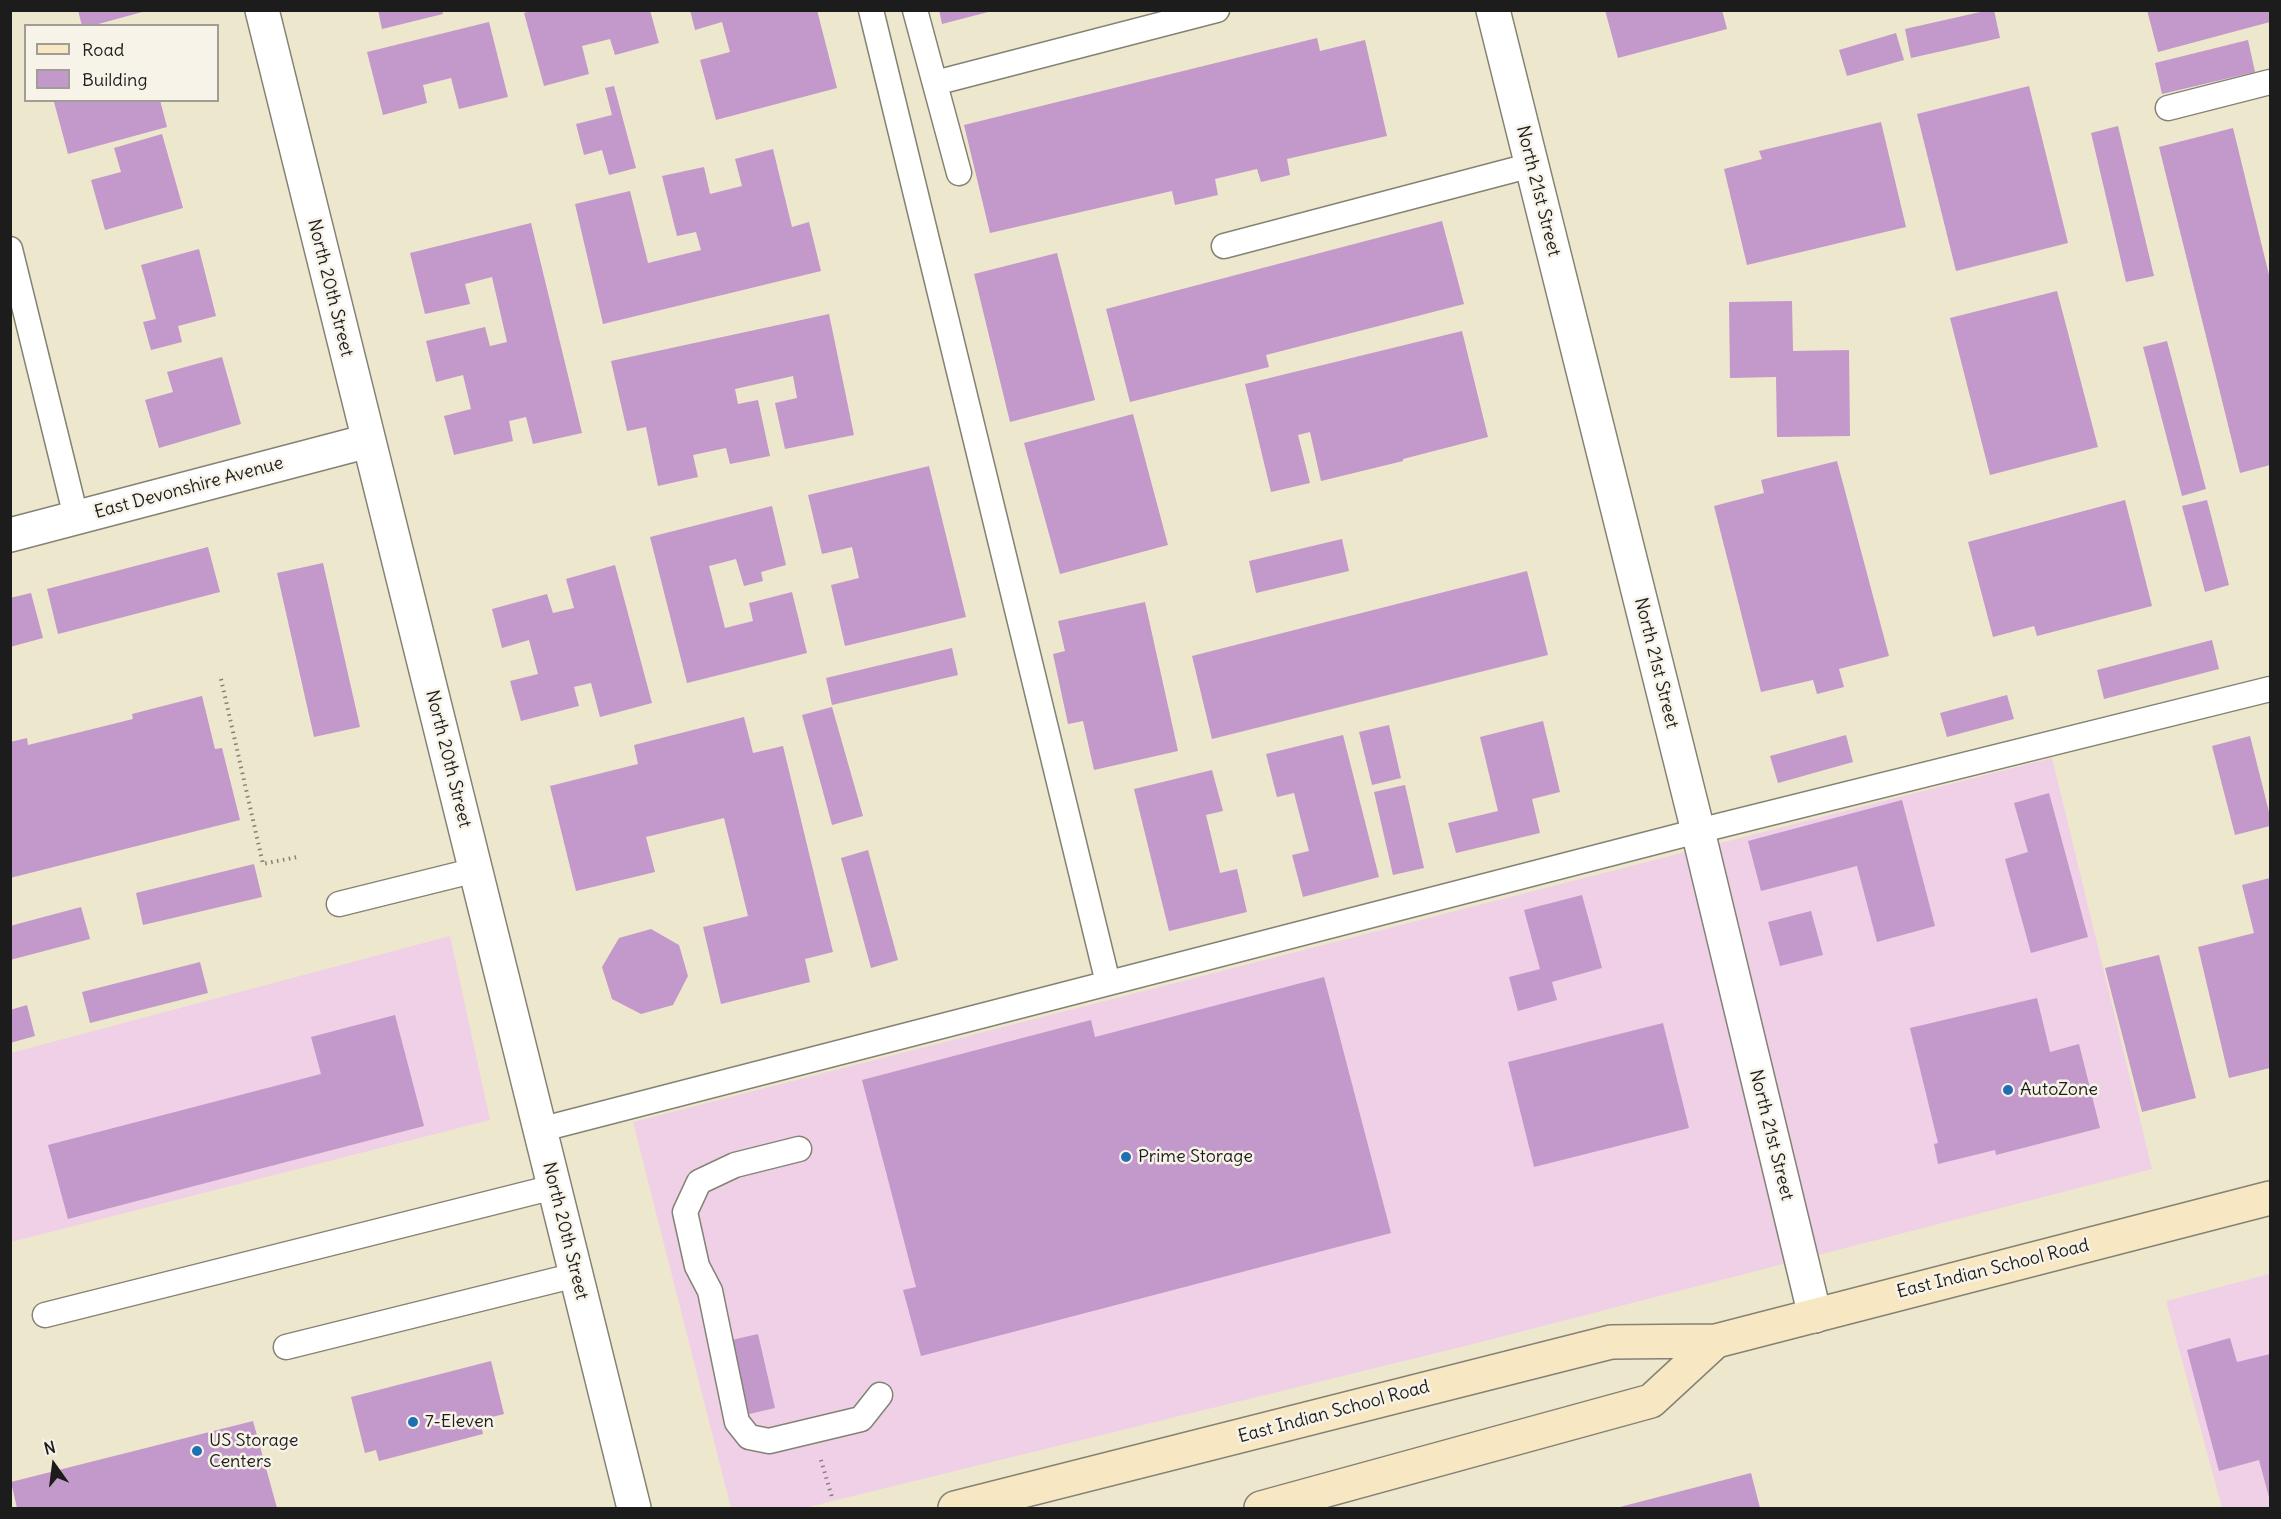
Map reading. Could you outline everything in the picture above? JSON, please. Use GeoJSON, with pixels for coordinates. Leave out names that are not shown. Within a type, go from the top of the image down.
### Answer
{"type":"FeatureCollection","features":[{"type":"Feature","properties":{"kind":"main road","name":"East Indian School Road"},"geometry":{"type":"LineString","coordinates":[[955,1509],[1611,1342],[1716,1341],[2271,1198]]}},
{"type":"Feature","properties":{"kind":"main road","name":"East Indian School Road"},"geometry":{"type":"LineString","coordinates":[[1261,1509],[1651,1401],[1716,1341]]}},
{"type":"Feature","properties":{"kind":"street","name":"North 20th Street"},"geometry":{"type":"LineString","coordinates":[[262,10],[634,1509]]}},
{"type":"Feature","properties":{"kind":"street","name":"North 21st Street"},"geometry":{"type":"LineString","coordinates":[[1493,10],[1698,831],[1815,1316]]}},
{"type":"Feature","properties":{"kind":"street","name":"East Devonshire Avenue"},"geometry":{"type":"LineString","coordinates":[[10,535],[368,441]]}},
{"type":"Feature","properties":{"kind":"lane"},"geometry":{"type":"LineString","coordinates":[[870,10],[1108,983]]}},
{"type":"Feature","properties":{"kind":"lane"},"geometry":{"type":"LineString","coordinates":[[915,10],[959,173]]}},
{"type":"Feature","properties":{"kind":"lane"},"geometry":{"type":"LineString","coordinates":[[935,83],[1217,10]]}},
{"type":"Feature","properties":{"kind":"lane"},"geometry":{"type":"LineString","coordinates":[[2168,108],[2271,82]]}},
{"type":"Feature","properties":{"kind":"lane"},"geometry":{"type":"LineString","coordinates":[[1224,246],[1532,165]]}},
{"type":"Feature","properties":{"kind":"lane"},"geometry":{"type":"LineString","coordinates":[[10,249],[76,517]]}},
{"type":"Feature","properties":{"kind":"lane"},"geometry":{"type":"LineString","coordinates":[[539,1130],[1698,831],[2271,689]]}},
{"type":"Feature","properties":{"kind":"lane"},"geometry":{"type":"LineString","coordinates":[[339,904],[476,870]]}},
{"type":"Feature","properties":{"kind":"lane"},"geometry":{"type":"LineString","coordinates":[[799,1149],[735,1165],[699,1182],[684,1212],[697,1266],[712,1302],[737,1422],[749,1437],[769,1441],[861,1419],[880,1395]]}},
{"type":"Feature","properties":{"kind":"lane"},"geometry":{"type":"LineString","coordinates":[[45,1315],[554,1187]]}},
{"type":"Feature","properties":{"kind":"lane"},"geometry":{"type":"LineString","coordinates":[[286,1347],[576,1275]]}},
{"type":"Feature","properties":{"kind":"path"},"geometry":{"type":"LineString","coordinates":[[221,679],[263,864],[297,857]]}},
{"type":"Feature","properties":{"kind":"path"},"geometry":{"type":"LineString","coordinates":[[819,1454],[832,1497]]}},
{"type":"Feature","properties":{"kind":"shaded area"},"geometry":{"type":"Polygon","coordinates":[[[2052,758],[2152,1169],[1469,1345],[804,1508],[731,1508],[633,1122],[2052,758]]]}},
{"type":"Feature","properties":{"kind":"shaded area"},"geometry":{"type":"Polygon","coordinates":[[[450,936],[490,1120],[11,1242],[11,1053],[450,936]]]}},
{"type":"Feature","properties":{"kind":"shaded area"},"geometry":{"type":"Polygon","coordinates":[[[2270,1274],[2270,1508],[2222,1508],[2166,1301],[2270,1274]]]}},
{"type":"Feature","properties":{"kind":"building"},"geometry":{"type":"Polygon","coordinates":[[[78,10],[146,10],[98,24],[82,24],[78,10]]]}},
{"type":"Feature","properties":{"kind":"building"},"geometry":{"type":"Polygon","coordinates":[[[378,10],[442,10],[443,14],[382,29],[378,10]]]}},
{"type":"Feature","properties":{"kind":"building"},"geometry":{"type":"Polygon","coordinates":[[[533,10],[650,10],[659,43],[615,55],[610,39],[582,46],[589,74],[544,86],[524,13],[533,10]]]}},
{"type":"Feature","properties":{"kind":"building"},"geometry":{"type":"Polygon","coordinates":[[[690,10],[817,10],[837,88],[716,120],[700,60],[730,52],[722,22],[695,30],[690,10]]]}},
{"type":"Feature","properties":{"kind":"building"},"geometry":{"type":"Polygon","coordinates":[[[939,10],[992,10],[992,11],[942,24],[939,10]]]}},
{"type":"Feature","properties":{"kind":"building"},"geometry":{"type":"Polygon","coordinates":[[[1605,10],[1722,10],[1727,29],[1618,58],[1605,10]]]}},
{"type":"Feature","properties":{"kind":"building"},"geometry":{"type":"Polygon","coordinates":[[[1994,10],[2000,38],[1911,58],[1905,29],[1994,10]]]}},
{"type":"Feature","properties":{"kind":"building"},"geometry":{"type":"Polygon","coordinates":[[[2147,10],[2270,10],[2270,22],[2158,52],[2147,10]]]}},
{"type":"Feature","properties":{"kind":"building"},"geometry":{"type":"Polygon","coordinates":[[[489,22],[508,97],[459,109],[451,78],[423,85],[427,103],[383,115],[367,52],[489,22]]]}},
{"type":"Feature","properties":{"kind":"building"},"geometry":{"type":"Polygon","coordinates":[[[1896,33],[1904,60],[1847,76],[1839,50],[1896,33]]]}},
{"type":"Feature","properties":{"kind":"building"},"geometry":{"type":"Polygon","coordinates":[[[1317,38],[1320,51],[1365,40],[1387,136],[1287,159],[1290,175],[1261,182],[1257,169],[1215,179],[1218,195],[1175,205],[1172,191],[990,233],[964,125],[1317,38]]]}},
{"type":"Feature","properties":{"kind":"building"},"geometry":{"type":"Polygon","coordinates":[[[2248,40],[2255,72],[2162,94],[2155,63],[2248,40]]]}},
{"type":"Feature","properties":{"kind":"building"},"geometry":{"type":"Polygon","coordinates":[[[614,86],[636,168],[609,175],[602,150],[584,155],[576,124],[612,115],[605,88],[614,86]]]}},
{"type":"Feature","properties":{"kind":"building"},"geometry":{"type":"Polygon","coordinates":[[[2029,86],[2068,243],[1956,271],[1917,114],[2029,86]]]}},
{"type":"Feature","properties":{"kind":"building"},"geometry":{"type":"Polygon","coordinates":[[[54,102],[161,102],[167,127],[68,154],[54,102]]]}},
{"type":"Feature","properties":{"kind":"building"},"geometry":{"type":"Polygon","coordinates":[[[1881,122],[1906,227],[1747,265],[1724,169],[1762,159],[1759,151],[1881,122]]]}},
{"type":"Feature","properties":{"kind":"building"},"geometry":{"type":"Polygon","coordinates":[[[2118,126],[2154,276],[2126,282],[2091,133],[2118,126]]]}},
{"type":"Feature","properties":{"kind":"building"},"geometry":{"type":"Polygon","coordinates":[[[2233,128],[2270,279],[2270,465],[2240,473],[2159,147],[2233,128]]]}},
{"type":"Feature","properties":{"kind":"building"},"geometry":{"type":"Polygon","coordinates":[[[162,134],[183,208],[105,230],[91,180],[121,172],[114,148],[162,134]]]}},
{"type":"Feature","properties":{"kind":"building"},"geometry":{"type":"Polygon","coordinates":[[[773,149],[792,227],[809,222],[821,271],[603,324],[575,204],[630,191],[648,263],[701,250],[696,232],[677,236],[662,176],[704,167],[710,194],[742,186],[735,159],[773,149]]]}},
{"type":"Feature","properties":{"kind":"building"},"geometry":{"type":"Polygon","coordinates":[[[1442,221],[1464,304],[1266,355],[1269,367],[1130,402],[1106,309],[1442,221]]]}},
{"type":"Feature","properties":{"kind":"building"},"geometry":{"type":"Polygon","coordinates":[[[531,223],[582,433],[533,444],[526,417],[509,421],[513,441],[454,455],[444,416],[471,409],[463,375],[436,382],[426,341],[485,327],[490,346],[507,342],[492,277],[465,284],[470,304],[425,314],[410,253],[531,223]]]}},
{"type":"Feature","properties":{"kind":"building"},"geometry":{"type":"Polygon","coordinates":[[[199,249],[216,316],[178,326],[182,342],[151,350],[143,322],[156,319],[141,265],[199,249]]]}},
{"type":"Feature","properties":{"kind":"building"},"geometry":{"type":"Polygon","coordinates":[[[1057,253],[1095,400],[1010,422],[974,274],[1057,253]]]}},
{"type":"Feature","properties":{"kind":"building"},"geometry":{"type":"Polygon","coordinates":[[[2057,291],[2098,447],[1990,475],[1950,318],[2057,291]]]}},
{"type":"Feature","properties":{"kind":"building"},"geometry":{"type":"Polygon","coordinates":[[[1792,301],[1793,351],[1849,350],[1850,436],[1777,437],[1776,377],[1730,378],[1729,302],[1792,301]]]}},
{"type":"Feature","properties":{"kind":"building"},"geometry":{"type":"Polygon","coordinates":[[[829,314],[854,435],[785,449],[775,403],[797,398],[793,376],[735,389],[738,404],[758,400],[770,456],[730,464],[726,448],[693,455],[698,477],[658,486],[646,427],[627,431],[611,361],[829,314]]]}},
{"type":"Feature","properties":{"kind":"building"},"geometry":{"type":"Polygon","coordinates":[[[1462,331],[1488,437],[1321,481],[1310,432],[1298,435],[1310,483],[1271,492],[1245,384],[1462,331]]]}},
{"type":"Feature","properties":{"kind":"building"},"geometry":{"type":"Polygon","coordinates":[[[2167,341],[2206,489],[2182,496],[2143,347],[2167,341]]]}},
{"type":"Feature","properties":{"kind":"building"},"geometry":{"type":"Polygon","coordinates":[[[222,357],[241,424],[159,448],[145,400],[173,392],[167,372],[222,357]]]}},
{"type":"Feature","properties":{"kind":"building"},"geometry":{"type":"Polygon","coordinates":[[[1133,414],[1168,545],[1060,574],[1024,443],[1133,414]]]}},
{"type":"Feature","properties":{"kind":"building"},"geometry":{"type":"Polygon","coordinates":[[[1837,461],[1889,656],[1839,669],[1844,687],[1817,694],[1813,680],[1761,692],[1714,506],[1764,493],[1761,480],[1837,461]]]}},
{"type":"Feature","properties":{"kind":"building"},"geometry":{"type":"Polygon","coordinates":[[[929,466],[966,617],[845,646],[831,585],[859,578],[852,547],[822,554],[808,495],[929,466]]]}},
{"type":"Feature","properties":{"kind":"building"},"geometry":{"type":"Polygon","coordinates":[[[2125,500],[2152,606],[2037,636],[2034,626],[1993,637],[1968,542],[2125,500]]]}},
{"type":"Feature","properties":{"kind":"building"},"geometry":{"type":"Polygon","coordinates":[[[2207,500],[2229,585],[2205,592],[2182,506],[2207,500]]]}},
{"type":"Feature","properties":{"kind":"building"},"geometry":{"type":"Polygon","coordinates":[[[772,506],[786,565],[761,572],[763,581],[744,586],[736,559],[709,566],[725,628],[753,621],[749,603],[792,592],[807,653],[687,683],[650,537],[772,506]]]}},
{"type":"Feature","properties":{"kind":"building"},"geometry":{"type":"Polygon","coordinates":[[[1342,539],[1349,571],[1256,593],[1249,561],[1342,539]]]}},
{"type":"Feature","properties":{"kind":"building"},"geometry":{"type":"Polygon","coordinates":[[[208,547],[220,592],[58,634],[47,589],[208,547]]]}},
{"type":"Feature","properties":{"kind":"building"},"geometry":{"type":"Polygon","coordinates":[[[323,563],[360,727],[314,737],[277,573],[323,563]]]}},
{"type":"Feature","properties":{"kind":"building"},"geometry":{"type":"Polygon","coordinates":[[[615,565],[652,703],[600,717],[591,683],[574,687],[579,706],[521,721],[510,681],[538,674],[529,640],[502,648],[492,609],[547,594],[553,613],[574,608],[566,579],[615,565]]]}},
{"type":"Feature","properties":{"kind":"building"},"geometry":{"type":"Polygon","coordinates":[[[1527,571],[1548,655],[1212,739],[1192,656],[1527,571]]]}},
{"type":"Feature","properties":{"kind":"building"},"geometry":{"type":"Polygon","coordinates":[[[31,593],[43,638],[10,647],[10,598],[31,593]]]}},
{"type":"Feature","properties":{"kind":"building"},"geometry":{"type":"Polygon","coordinates":[[[1145,602],[1178,751],[1094,770],[1083,721],[1068,724],[1053,654],[1065,651],[1058,621],[1145,602]]]}},
{"type":"Feature","properties":{"kind":"building"},"geometry":{"type":"Polygon","coordinates":[[[2212,640],[2219,669],[2104,699],[2097,670],[2212,640]]]}},
{"type":"Feature","properties":{"kind":"building"},"geometry":{"type":"Polygon","coordinates":[[[952,648],[958,675],[832,705],[826,678],[952,648]]]}},
{"type":"Feature","properties":{"kind":"building"},"geometry":{"type":"Polygon","coordinates":[[[2007,695],[2014,719],[1947,737],[1940,713],[2007,695]]]}},
{"type":"Feature","properties":{"kind":"building"},"geometry":{"type":"Polygon","coordinates":[[[202,696],[215,749],[222,748],[240,820],[10,878],[10,742],[27,738],[28,745],[133,719],[132,714],[202,696]]]}},
{"type":"Feature","properties":{"kind":"building"},"geometry":{"type":"Polygon","coordinates":[[[832,707],[863,816],[832,825],[802,715],[832,707]]]}},
{"type":"Feature","properties":{"kind":"building"},"geometry":{"type":"Polygon","coordinates":[[[744,717],[753,753],[783,746],[833,952],[805,959],[810,982],[721,1004],[703,927],[748,916],[724,818],[646,837],[655,872],[576,891],[550,786],[638,764],[634,745],[744,717]]]}},
{"type":"Feature","properties":{"kind":"building"},"geometry":{"type":"Polygon","coordinates":[[[1543,721],[1560,792],[1532,799],[1540,833],[1456,853],[1448,823],[1498,811],[1480,737],[1543,721]]]}},
{"type":"Feature","properties":{"kind":"building"},"geometry":{"type":"Polygon","coordinates":[[[1389,725],[1401,778],[1372,785],[1359,732],[1389,725]]]}},
{"type":"Feature","properties":{"kind":"building"},"geometry":{"type":"Polygon","coordinates":[[[1343,735],[1379,877],[1303,897],[1292,855],[1309,851],[1294,793],[1277,797],[1266,754],[1343,735]]]}},
{"type":"Feature","properties":{"kind":"building"},"geometry":{"type":"Polygon","coordinates":[[[1846,735],[1853,762],[1778,783],[1770,756],[1846,735]]]}},
{"type":"Feature","properties":{"kind":"building"},"geometry":{"type":"Polygon","coordinates":[[[2250,736],[2270,816],[2270,826],[2235,835],[2212,746],[2250,736]]]}},
{"type":"Feature","properties":{"kind":"building"},"geometry":{"type":"Polygon","coordinates":[[[1212,770],[1223,811],[1206,815],[1220,873],[1237,869],[1247,912],[1169,931],[1134,789],[1212,770]]]}},
{"type":"Feature","properties":{"kind":"building"},"geometry":{"type":"Polygon","coordinates":[[[1405,785],[1424,868],[1393,875],[1374,792],[1405,785]]]}},
{"type":"Feature","properties":{"kind":"building"},"geometry":{"type":"Polygon","coordinates":[[[2049,793],[2088,937],[2031,953],[2005,859],[2028,852],[2014,803],[2049,793]]]}},
{"type":"Feature","properties":{"kind":"building"},"geometry":{"type":"Polygon","coordinates":[[[1902,800],[1935,926],[1877,942],[1857,866],[1761,891],[1748,841],[1902,800]]]}},
{"type":"Feature","properties":{"kind":"building"},"geometry":{"type":"Polygon","coordinates":[[[868,850],[898,960],[871,968],[841,858],[868,850]]]}},
{"type":"Feature","properties":{"kind":"building"},"geometry":{"type":"Polygon","coordinates":[[[254,864],[262,897],[143,925],[136,893],[254,864]]]}},
{"type":"Feature","properties":{"kind":"building"},"geometry":{"type":"Polygon","coordinates":[[[2270,878],[2270,1068],[2229,1078],[2198,947],[2254,933],[2242,885],[2270,878]]]}},
{"type":"Feature","properties":{"kind":"building"},"geometry":{"type":"Polygon","coordinates":[[[1582,895],[1602,968],[1552,982],[1557,1000],[1518,1011],[1509,977],[1540,969],[1524,910],[1582,895]]]}},
{"type":"Feature","properties":{"kind":"building"},"geometry":{"type":"Polygon","coordinates":[[[81,907],[90,939],[10,960],[10,926],[81,907]]]}},
{"type":"Feature","properties":{"kind":"building"},"geometry":{"type":"Polygon","coordinates":[[[1811,911],[1823,955],[1780,966],[1768,922],[1811,911]]]}},
{"type":"Feature","properties":{"kind":"building"},"geometry":{"type":"Polygon","coordinates":[[[651,929],[679,945],[688,976],[673,1005],[641,1014],[612,999],[602,967],[619,938],[651,929]]]}},
{"type":"Feature","properties":{"kind":"building"},"geometry":{"type":"Polygon","coordinates":[[[2159,955],[2196,1098],[2142,1112],[2105,968],[2159,955]]]}},
{"type":"Feature","properties":{"kind":"building"},"geometry":{"type":"Polygon","coordinates":[[[200,962],[208,993],[90,1023],[82,992],[200,962]]]}},
{"type":"Feature","properties":{"kind":"building","name":"Prime Storage"},"geometry":{"type":"Polygon","coordinates":[[[1324,977],[1391,1233],[921,1356],[903,1290],[916,1287],[862,1080],[1091,1020],[1095,1037],[1324,977]]]}},
{"type":"Feature","properties":{"kind":"building","name":"AutoZone"},"geometry":{"type":"Polygon","coordinates":[[[2037,998],[2050,1052],[2079,1044],[2100,1128],[1996,1155],[1995,1150],[1938,1164],[1934,1144],[1938,1143],[1910,1028],[2037,998]]]}},
{"type":"Feature","properties":{"kind":"building"},"geometry":{"type":"Polygon","coordinates":[[[27,1005],[35,1036],[10,1043],[10,1010],[27,1005]]]}},
{"type":"Feature","properties":{"kind":"building"},"geometry":{"type":"Polygon","coordinates":[[[395,1015],[424,1126],[68,1219],[48,1145],[321,1074],[311,1037],[395,1015]]]}},
{"type":"Feature","properties":{"kind":"building"},"geometry":{"type":"Polygon","coordinates":[[[1663,1023],[1689,1128],[1534,1167],[1508,1062],[1663,1023]]]}},
{"type":"Feature","properties":{"kind":"building"},"geometry":{"type":"Polygon","coordinates":[[[758,1334],[775,1408],[749,1414],[732,1340],[758,1334]]]}},
{"type":"Feature","properties":{"kind":"building"},"geometry":{"type":"Polygon","coordinates":[[[2230,1338],[2237,1362],[2270,1354],[2270,1501],[2259,1460],[2219,1471],[2187,1350],[2230,1338]]]}},
{"type":"Feature","properties":{"kind":"building"},"geometry":{"type":"Polygon","coordinates":[[[491,1361],[504,1414],[480,1420],[483,1434],[379,1461],[376,1450],[365,1453],[351,1397],[491,1361]]]}},
{"type":"Feature","properties":{"kind":"building","name":"US Storage Centers"},"geometry":{"type":"Polygon","coordinates":[[[253,1421],[277,1508],[17,1508],[11,1482],[253,1421]]]}},
{"type":"Feature","properties":{"kind":"building"},"geometry":{"type":"Polygon","coordinates":[[[1751,1473],[1760,1508],[1616,1508],[1751,1473]]]}},
{"type":"Feature","properties":{"kind":"place","name":"AutoZone"},"geometry":{"type":"Point","coordinates":[2008,1090]}},
{"type":"Feature","properties":{"kind":"place","name":"Prime Storage"},"geometry":{"type":"Point","coordinates":[1126,1157]}},
{"type":"Feature","properties":{"kind":"place","name":"7-Eleven"},"geometry":{"type":"Point","coordinates":[413,1422]}},
{"type":"Feature","properties":{"kind":"place","name":"US Storage Centers"},"geometry":{"type":"Point","coordinates":[197,1451]}}]}
